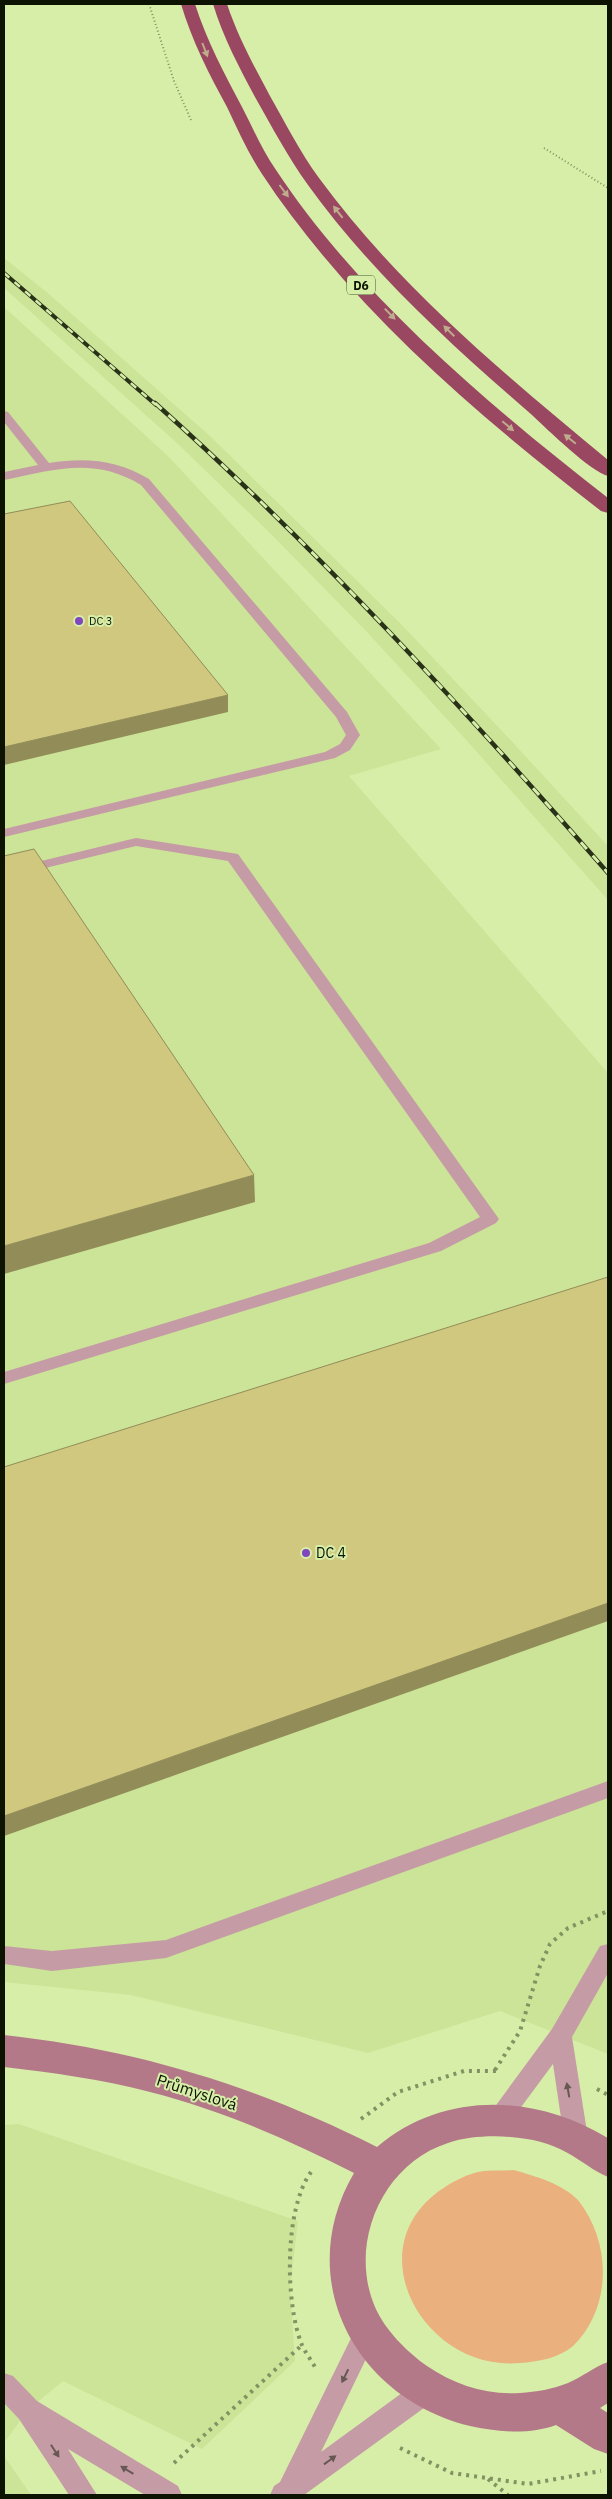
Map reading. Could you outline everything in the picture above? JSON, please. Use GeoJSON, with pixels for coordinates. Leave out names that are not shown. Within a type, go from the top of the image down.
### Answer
{"type":"FeatureCollection","features":[{"type":"Feature","properties":{"kind":"highway","name":"D6"},"geometry":{"type":"LineString","coordinates":[[188,4],[210,64],[265,164],[309,225],[359,283],[428,353],[490,411],[608,507]]}},
{"type":"Feature","properties":{"kind":"highway","name":"D6"},"geometry":{"type":"LineString","coordinates":[[220,4],[243,60],[272,113],[304,168],[344,220],[397,279],[462,345],[529,405],[608,470]]}},
{"type":"Feature","properties":{"kind":"main road","name":"Průmyslová"},"geometry":{"type":"LineString","coordinates":[[4,2051],[117,2068],[192,2088],[332,2142],[381,2168]]}},
{"type":"Feature","properties":{"kind":"main road"},"geometry":{"type":"LineString","coordinates":[[608,2160],[576,2138],[536,2123],[499,2119],[456,2123],[423,2135],[399,2151],[381,2168],[365,2188],[354,2212],[346,2257],[352,2300],[367,2332],[397,2369],[426,2391],[466,2408],[509,2414],[561,2406],[591,2394],[608,2381]]}},
{"type":"Feature","properties":{"kind":"main road"},"geometry":{"type":"LineString","coordinates":[[561,2406],[608,2434]]}},
{"type":"Feature","properties":{"kind":"lane"},"geometry":{"type":"LineString","coordinates":[[4,415],[46,467]]}},
{"type":"Feature","properties":{"kind":"lane"},"geometry":{"type":"LineString","coordinates":[[4,476],[46,467],[88,463],[121,469],[145,482],[342,715],[352,735],[344,747],[330,755],[4,833]]}},
{"type":"Feature","properties":{"kind":"lane"},"geometry":{"type":"LineString","coordinates":[[4,874],[136,842],[233,857],[490,1220],[435,1247],[4,1378]]}},
{"type":"Feature","properties":{"kind":"lane"},"geometry":{"type":"LineString","coordinates":[[4,1955],[52,1961],[166,1949],[608,1789]]}},
{"type":"Feature","properties":{"kind":"lane"},"geometry":{"type":"LineString","coordinates":[[499,2119],[560,2036],[608,1953]]}},
{"type":"Feature","properties":{"kind":"lane"},"geometry":{"type":"LineString","coordinates":[[560,2036],[576,2138]]}},
{"type":"Feature","properties":{"kind":"lane"},"geometry":{"type":"LineString","coordinates":[[287,2492],[367,2332]]}},
{"type":"Feature","properties":{"kind":"lane"},"geometry":{"type":"LineString","coordinates":[[4,2385],[28,2410],[84,2495]]}},
{"type":"Feature","properties":{"kind":"lane"},"geometry":{"type":"LineString","coordinates":[[287,2492],[426,2391]]}},
{"type":"Feature","properties":{"kind":"lane"},"geometry":{"type":"LineString","coordinates":[[28,2410],[160,2490]]}},
{"type":"Feature","properties":{"kind":"path"},"geometry":{"type":"LineString","coordinates":[[149,4],[174,81],[191,120]]}},
{"type":"Feature","properties":{"kind":"path"},"geometry":{"type":"LineString","coordinates":[[544,148],[608,188]]}},
{"type":"Feature","properties":{"kind":"path"},"geometry":{"type":"LineString","coordinates":[[494,2071],[510,2052],[522,2026],[540,1968],[556,1936],[570,1927],[608,1911]]}},
{"type":"Feature","properties":{"kind":"path"},"geometry":{"type":"LineString","coordinates":[[337,2393],[319,2374],[302,2345],[290,2289],[290,2253],[296,2210],[303,2183],[332,2142],[398,2092],[464,2071],[534,2071]]}},
{"type":"Feature","properties":{"kind":"path"},"geometry":{"type":"LineString","coordinates":[[566,2081],[602,2091],[608,2095]]}},
{"type":"Feature","properties":{"kind":"path"},"geometry":{"type":"LineString","coordinates":[[160,2490],[302,2345]]}},
{"type":"Feature","properties":{"kind":"path"},"geometry":{"type":"LineString","coordinates":[[373,2429],[383,2439],[452,2473],[488,2479],[528,2484],[602,2471],[608,2468]]}},
{"type":"Feature","properties":{"kind":"path"},"geometry":{"type":"LineString","coordinates":[[488,2479],[508,2495]]}},
{"type":"Feature","properties":{"kind":"shaded area"},"geometry":{"type":"Polygon","coordinates":[[[4,258],[49,294],[210,436],[400,623],[504,733],[608,846],[608,900],[468,742],[366,631],[273,536],[178,444],[4,288],[4,258]]]}},
{"type":"Feature","properties":{"kind":"shaded area"},"geometry":{"type":"Polygon","coordinates":[[[4,307],[167,455],[441,749],[349,776],[608,1073],[608,2054],[500,2011],[368,2053],[131,1995],[4,1982],[4,307]]]}},
{"type":"Feature","properties":{"kind":"shaded area"},"geometry":{"type":"Polygon","coordinates":[[[19,2124],[298,2221],[290,2289],[295,2361],[202,2449],[63,2381],[28,2410],[4,2443],[4,2125],[19,2124]]]}},
{"type":"Feature","properties":{"kind":"shaded area"},"geometry":{"type":"Polygon","coordinates":[[[514,2170],[556,2185],[578,2200],[589,2217],[597,2236],[602,2255],[603,2275],[601,2294],[595,2313],[586,2331],[573,2346],[561,2354],[548,2359],[520,2363],[486,2361],[456,2348],[431,2329],[413,2303],[403,2275],[403,2245],[415,2216],[439,2191],[455,2181],[472,2174],[484,2171],[514,2170]]]}},
{"type":"Feature","properties":{"kind":"shaded area"},"geometry":{"type":"Polygon","coordinates":[[[4,2456],[31,2495],[4,2495],[4,2456]]]}},
{"type":"Feature","properties":{"kind":"building","name":"DC 3"},"geometry":{"type":"Polygon","coordinates":[[[70,501],[228,695],[4,747],[4,514],[70,501]]]}},
{"type":"Feature","properties":{"kind":"building"},"geometry":{"type":"Polygon","coordinates":[[[34,849],[254,1175],[4,1246],[4,856],[34,849]]]}},
{"type":"Feature","properties":{"kind":"building","name":"DC 4"},"geometry":{"type":"Polygon","coordinates":[[[608,1277],[608,1603],[4,1816],[4,1467],[608,1277]]]}},
{"type":"Feature","properties":{"kind":"railway"},"geometry":{"type":"LineString","coordinates":[[4,273],[156,405]]}},
{"type":"Feature","properties":{"kind":"railway"},"geometry":{"type":"LineString","coordinates":[[155,403],[274,515],[389,631],[500,751],[608,873]]}},
{"type":"Feature","properties":{"kind":"place","name":"DC 3"},"geometry":{"type":"Point","coordinates":[79,621]}},
{"type":"Feature","properties":{"kind":"place","name":"DC 4"},"geometry":{"type":"Point","coordinates":[306,1553]}}]}
